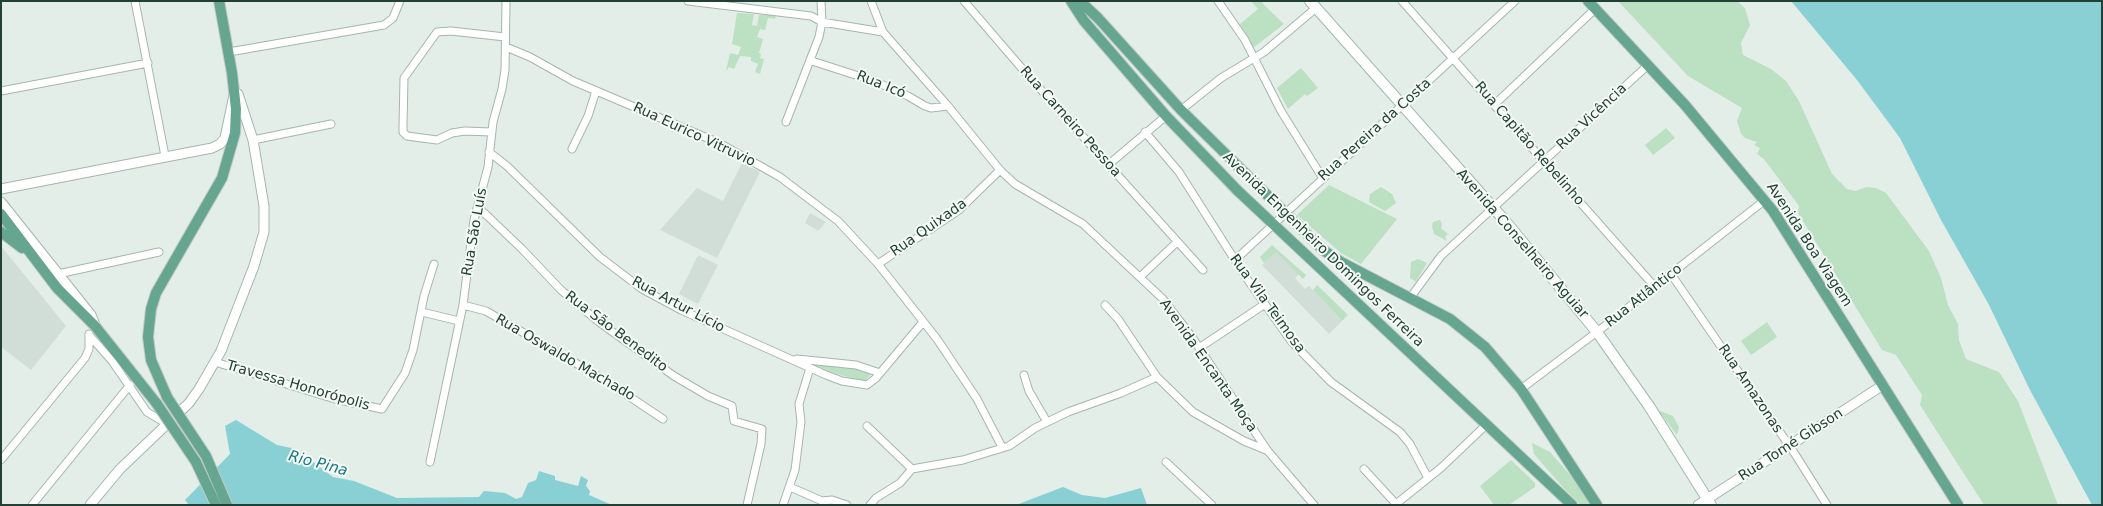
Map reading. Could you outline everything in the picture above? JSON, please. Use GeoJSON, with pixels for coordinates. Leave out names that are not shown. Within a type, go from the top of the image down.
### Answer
{"type":"FeatureCollection","features":[{"type":"Feature","properties":{"kind":"main road"},"geometry":{"type":"LineString","coordinates":[[219,1],[229,52],[236,109],[233,143],[225,170],[198,222],[156,293],[148,325],[148,337],[151,360],[158,380],[206,456],[227,505]]}},
{"type":"Feature","properties":{"kind":"main road","name":"Avenida Engenheiro Domingos Ferreira"},"geometry":{"type":"LineString","coordinates":[[1071,1],[1084,21],[1166,116],[1272,225],[1572,505]]}},
{"type":"Feature","properties":{"kind":"main road","name":"Avenida Engenheiro Domingos Ferreira"},"geometry":{"type":"LineString","coordinates":[[1080,1],[1181,110],[1284,214],[1323,250],[1341,262],[1450,320],[1486,347],[1521,389],[1597,505]]}},
{"type":"Feature","properties":{"kind":"main road","name":"Avenida Conselheiro Aguiar"},"geometry":{"type":"LineString","coordinates":[[1313,4],[1493,208],[1598,332],[1649,406],[1709,502]]}},
{"type":"Feature","properties":{"kind":"main road","name":"Avenida Boa Viagem"},"geometry":{"type":"LineString","coordinates":[[1591,5],[1725,151],[1765,200],[1958,505]]}},
{"type":"Feature","properties":{"kind":"main road"},"geometry":{"type":"LineString","coordinates":[[1,214],[58,288],[137,377],[184,441],[216,505]]}},
{"type":"Feature","properties":{"kind":"main road"},"geometry":{"type":"LineString","coordinates":[[1,232],[33,256]]}},
{"type":"Feature","properties":{"kind":"street"},"geometry":{"type":"LineString","coordinates":[[135,1],[165,156]]}},
{"type":"Feature","properties":{"kind":"street"},"geometry":{"type":"LineString","coordinates":[[229,52],[384,25],[394,18],[400,1]]}},
{"type":"Feature","properties":{"kind":"street","name":"Rua São Luís"},"geometry":{"type":"LineString","coordinates":[[430,462],[448,384],[491,132],[502,89],[506,46],[506,1]]}},
{"type":"Feature","properties":{"kind":"street"},"geometry":{"type":"LineString","coordinates":[[688,1],[715,6],[811,16],[822,22],[883,32]]}},
{"type":"Feature","properties":{"kind":"street"},"geometry":{"type":"LineString","coordinates":[[786,122],[812,61],[822,22],[821,1]]}},
{"type":"Feature","properties":{"kind":"street","name":"Avenida Encanta Moça"},"geometry":{"type":"LineString","coordinates":[[871,1],[883,32],[948,106],[1000,170],[1015,184],[1082,224],[1163,299],[1199,348],[1267,450],[1314,505]]}},
{"type":"Feature","properties":{"kind":"street","name":"Rua Carneiro Pessoa"},"geometry":{"type":"LineString","coordinates":[[964,1],[1203,270]]}},
{"type":"Feature","properties":{"kind":"street"},"geometry":{"type":"LineString","coordinates":[[1218,1],[1244,40],[1281,111],[1322,177]]}},
{"type":"Feature","properties":{"kind":"street","name":"Rua Capitão Rebelinho"},"geometry":{"type":"LineString","coordinates":[[1402,1],[1655,287]]}},
{"type":"Feature","properties":{"kind":"street","name":"Rua Pereira da Costa"},"geometry":{"type":"LineString","coordinates":[[1235,260],[1322,177],[1402,107],[1515,1]]}},
{"type":"Feature","properties":{"kind":"street"},"geometry":{"type":"LineString","coordinates":[[1181,110],[1221,78],[1254,60],[1313,4]]}},
{"type":"Feature","properties":{"kind":"street"},"geometry":{"type":"LineString","coordinates":[[1494,105],[1591,5]]}},
{"type":"Feature","properties":{"kind":"street"},"geometry":{"type":"LineString","coordinates":[[491,132],[465,130],[452,133],[437,140],[407,136],[403,126],[405,74],[437,32],[451,31],[505,36]]}},
{"type":"Feature","properties":{"kind":"street","name":"Rua Eurico Vitruvio"},"geometry":{"type":"LineString","coordinates":[[506,46],[596,91],[719,143],[780,177],[838,221],[878,264],[958,368],[1002,447]]}},
{"type":"Feature","properties":{"kind":"street","name":"Rua Icó"},"geometry":{"type":"LineString","coordinates":[[812,61],[874,81],[925,106],[948,106]]}},
{"type":"Feature","properties":{"kind":"street"},"geometry":{"type":"LineString","coordinates":[[1,91],[148,63]]}},
{"type":"Feature","properties":{"kind":"street","name":"Rua Vicência"},"geometry":{"type":"LineString","coordinates":[[1410,298],[1441,256],[1648,65]]}},
{"type":"Feature","properties":{"kind":"street"},"geometry":{"type":"LineString","coordinates":[[90,505],[120,469],[189,403],[215,362],[254,266],[264,232],[264,206],[253,140],[248,130],[232,73]]}},
{"type":"Feature","properties":{"kind":"street"},"geometry":{"type":"LineString","coordinates":[[572,149],[588,116],[596,91]]}},
{"type":"Feature","properties":{"kind":"street"},"geometry":{"type":"LineString","coordinates":[[1,189],[212,148],[220,144],[225,138],[234,95]]}},
{"type":"Feature","properties":{"kind":"street"},"geometry":{"type":"LineString","coordinates":[[1108,165],[1166,116]]}},
{"type":"Feature","properties":{"kind":"street"},"geometry":{"type":"LineString","coordinates":[[253,140],[331,124]]}},
{"type":"Feature","properties":{"kind":"street","name":"Rua Vila Teimosa"},"geometry":{"type":"LineString","coordinates":[[1146,132],[1179,172],[1235,260],[1307,360],[1331,382],[1400,432],[1410,444],[1428,478]]}},
{"type":"Feature","properties":{"kind":"street","name":"Rua Artur Lício"},"geometry":{"type":"LineString","coordinates":[[489,152],[507,166],[600,257],[642,289],[726,331],[842,382],[863,386],[870,383],[923,322]]}},
{"type":"Feature","properties":{"kind":"street","name":"Rua Quixada"},"geometry":{"type":"LineString","coordinates":[[878,264],[960,210],[1000,170]]}},
{"type":"Feature","properties":{"kind":"street","name":"Rua Atlântico"},"geometry":{"type":"LineString","coordinates":[[1521,389],[1598,332],[1765,200]]}},
{"type":"Feature","properties":{"kind":"street"},"geometry":{"type":"LineString","coordinates":[[1,202],[91,315],[95,331],[147,412],[166,424]]}},
{"type":"Feature","properties":{"kind":"street","name":"Rua São Benedito"},"geometry":{"type":"LineString","coordinates":[[478,207],[561,290],[599,322],[680,379],[708,396],[732,406],[734,421],[761,428],[762,432],[747,505]]}},
{"type":"Feature","properties":{"kind":"street"},"geometry":{"type":"LineString","coordinates":[[1140,277],[1177,242]]}},
{"type":"Feature","properties":{"kind":"street"},"geometry":{"type":"LineString","coordinates":[[58,274],[159,252]]}},
{"type":"Feature","properties":{"kind":"street"},"geometry":{"type":"LineString","coordinates":[[434,264],[424,296],[422,312],[459,321]]}},
{"type":"Feature","properties":{"kind":"street","name":"Rua Amazonas"},"geometry":{"type":"LineString","coordinates":[[1671,274],[1790,446],[1827,505]]}},
{"type":"Feature","properties":{"kind":"street"},"geometry":{"type":"LineString","coordinates":[[1105,304],[1118,319],[1157,376],[1193,412],[1237,438],[1267,450]]}},
{"type":"Feature","properties":{"kind":"street"},"geometry":{"type":"LineString","coordinates":[[1199,348],[1265,304]]}},
{"type":"Feature","properties":{"kind":"street","name":"Rua Oswaldo Machado"},"geometry":{"type":"LineString","coordinates":[[462,305],[486,311],[604,379],[663,419]]}},
{"type":"Feature","properties":{"kind":"street","name":"Travessa Honorópolis"},"geometry":{"type":"LineString","coordinates":[[215,362],[335,399],[382,409],[405,373],[422,312]]}},
{"type":"Feature","properties":{"kind":"street"},"geometry":{"type":"LineString","coordinates":[[1,460],[85,358],[95,331]]}},
{"type":"Feature","properties":{"kind":"street","name":"Rua Artur Lício"},"geometry":{"type":"LineString","coordinates":[[791,358],[856,365],[880,373]]}},
{"type":"Feature","properties":{"kind":"street"},"geometry":{"type":"LineString","coordinates":[[820,372],[822,362]]}},
{"type":"Feature","properties":{"kind":"street"},"geometry":{"type":"LineString","coordinates":[[783,505],[790,487],[800,432],[800,404],[810,368]]}},
{"type":"Feature","properties":{"kind":"street"},"geometry":{"type":"LineString","coordinates":[[1024,375],[1029,391],[1047,422]]}},
{"type":"Feature","properties":{"kind":"street"},"geometry":{"type":"LineString","coordinates":[[870,505],[876,498],[900,483],[912,469],[964,460],[1009,446],[1035,428],[1068,412],[1140,386],[1157,376]]}},
{"type":"Feature","properties":{"kind":"street"},"geometry":{"type":"LineString","coordinates":[[32,505],[130,385]]}},
{"type":"Feature","properties":{"kind":"street","name":"Rua Tomé Gibson"},"geometry":{"type":"LineString","coordinates":[[1698,505],[1709,502],[1883,385]]}},
{"type":"Feature","properties":{"kind":"street"},"geometry":{"type":"LineString","coordinates":[[1364,469],[1397,504],[1486,425]]}},
{"type":"Feature","properties":{"kind":"street"},"geometry":{"type":"LineString","coordinates":[[867,426],[912,469]]}},
{"type":"Feature","properties":{"kind":"street"},"geometry":{"type":"LineString","coordinates":[[1166,462],[1212,505]]}},
{"type":"Feature","properties":{"kind":"street"},"geometry":{"type":"LineString","coordinates":[[790,487],[822,501],[832,500],[847,505]]}},
{"type":"Feature","properties":{"kind":"shaded area"},"geometry":{"type":"Polygon","coordinates":[[[742,163],[760,172],[717,258],[660,230],[697,188],[723,201],[742,163]]]}},
{"type":"Feature","properties":{"kind":"shaded area"},"geometry":{"type":"Polygon","coordinates":[[[810,213],[826,222],[818,231],[805,223],[810,213]]]}},
{"type":"Feature","properties":{"kind":"shaded area"},"geometry":{"type":"Polygon","coordinates":[[[1,246],[66,326],[31,370],[1,347],[1,246]]]}},
{"type":"Feature","properties":{"kind":"shaded area"},"geometry":{"type":"Polygon","coordinates":[[[1276,251],[1299,274],[1295,278],[1305,289],[1309,286],[1342,321],[1329,334],[1262,265],[1276,251]]]}},
{"type":"Feature","properties":{"kind":"shaded area"},"geometry":{"type":"Polygon","coordinates":[[[698,255],[718,265],[698,304],[679,294],[698,255]]]}},
{"type":"Feature","properties":{"kind":"green space"},"geometry":{"type":"Polygon","coordinates":[[[1251,1],[1264,1],[1262,3],[1284,24],[1253,48],[1240,24],[1258,9],[1251,1]]]}},
{"type":"Feature","properties":{"kind":"green space"},"geometry":{"type":"Polygon","coordinates":[[[1618,1],[1737,1],[1745,8],[1750,25],[1741,43],[1743,55],[1771,69],[1786,81],[1799,101],[1832,174],[1847,189],[1855,191],[1867,187],[1876,188],[1886,193],[1929,251],[1941,278],[1948,305],[1958,324],[1959,340],[1966,359],[1999,372],[2018,401],[2058,505],[1984,505],[1920,405],[1922,395],[1896,355],[1882,350],[1798,213],[1799,206],[1764,159],[1757,154],[1760,148],[1754,145],[1757,142],[1745,138],[1741,134],[1737,121],[1742,108],[1688,76],[1618,1]]]}},
{"type":"Feature","properties":{"kind":"green space"},"geometry":{"type":"Polygon","coordinates":[[[737,13],[754,14],[752,25],[757,26],[759,15],[776,15],[775,19],[768,18],[765,30],[760,29],[757,37],[763,39],[759,53],[761,54],[760,58],[764,59],[760,74],[755,72],[758,64],[751,61],[751,57],[740,56],[734,69],[729,67],[726,71],[730,53],[738,55],[741,47],[732,44],[737,13]]]}},
{"type":"Feature","properties":{"kind":"green space"},"geometry":{"type":"Polygon","coordinates":[[[1301,68],[1318,88],[1307,96],[1305,94],[1288,109],[1277,88],[1301,68]]]}},
{"type":"Feature","properties":{"kind":"green space"},"geometry":{"type":"Polygon","coordinates":[[[1666,128],[1675,138],[1653,155],[1645,145],[1666,128]]]}},
{"type":"Feature","properties":{"kind":"green space"},"geometry":{"type":"Polygon","coordinates":[[[1329,185],[1397,219],[1361,264],[1341,253],[1297,215],[1329,185]]]}},
{"type":"Feature","properties":{"kind":"green space"},"geometry":{"type":"Polygon","coordinates":[[[1381,187],[1392,194],[1396,203],[1385,211],[1369,202],[1370,194],[1381,187]]]}},
{"type":"Feature","properties":{"kind":"green space"},"geometry":{"type":"Polygon","coordinates":[[[1440,220],[1441,228],[1448,234],[1445,237],[1447,241],[1434,234],[1433,222],[1440,220]]]}},
{"type":"Feature","properties":{"kind":"green space"},"geometry":{"type":"Polygon","coordinates":[[[1272,245],[1306,275],[1303,279],[1276,252],[1264,263],[1260,257],[1272,245]]]}},
{"type":"Feature","properties":{"kind":"green space"},"geometry":{"type":"Polygon","coordinates":[[[1418,259],[1427,263],[1416,282],[1410,278],[1411,262],[1418,259]]]}},
{"type":"Feature","properties":{"kind":"green space"},"geometry":{"type":"Polygon","coordinates":[[[1317,285],[1348,315],[1342,321],[1313,290],[1317,285]]]}},
{"type":"Feature","properties":{"kind":"green space"},"geometry":{"type":"Polygon","coordinates":[[[1767,322],[1777,337],[1751,355],[1741,341],[1767,322]]]}},
{"type":"Feature","properties":{"kind":"green space"},"geometry":{"type":"Polygon","coordinates":[[[815,363],[853,368],[868,372],[870,375],[866,380],[861,381],[815,367],[815,363]]]}},
{"type":"Feature","properties":{"kind":"green space"},"geometry":{"type":"Polygon","coordinates":[[[1658,410],[1673,416],[1679,427],[1677,435],[1658,410]]]}},
{"type":"Feature","properties":{"kind":"green space"},"geometry":{"type":"Polygon","coordinates":[[[1532,443],[1550,452],[1577,483],[1591,505],[1580,505],[1566,491],[1534,454],[1532,443]]]}},
{"type":"Feature","properties":{"kind":"green space"},"geometry":{"type":"Polygon","coordinates":[[[1511,460],[1535,483],[1535,487],[1509,505],[1494,505],[1480,486],[1511,460]]]}},
{"type":"Feature","properties":{"kind":"water"},"geometry":{"type":"Polygon","coordinates":[[[1791,1],[2102,1],[2102,505],[2092,505],[2030,390],[1988,303],[1941,220],[1900,138],[1857,80],[1791,1]]]}},
{"type":"Feature","properties":{"kind":"water"},"geometry":{"type":"Polygon","coordinates":[[[236,420],[277,445],[296,449],[333,477],[354,481],[397,498],[479,497],[484,491],[505,493],[516,499],[522,497],[528,483],[536,480],[539,471],[555,476],[555,480],[578,486],[581,476],[588,480],[586,486],[590,491],[589,495],[612,505],[189,505],[185,500],[230,454],[225,426],[236,420]]]}},
{"type":"Feature","properties":{"kind":"water"},"geometry":{"type":"Polygon","coordinates":[[[1063,487],[1082,495],[1105,498],[1141,488],[1147,505],[1016,505],[1063,487]]]}},
{"type":"Feature","properties":{"kind":"water label","name":"Rio Pina"},"geometry":{"type":"Point","coordinates":[318,464]}}]}
